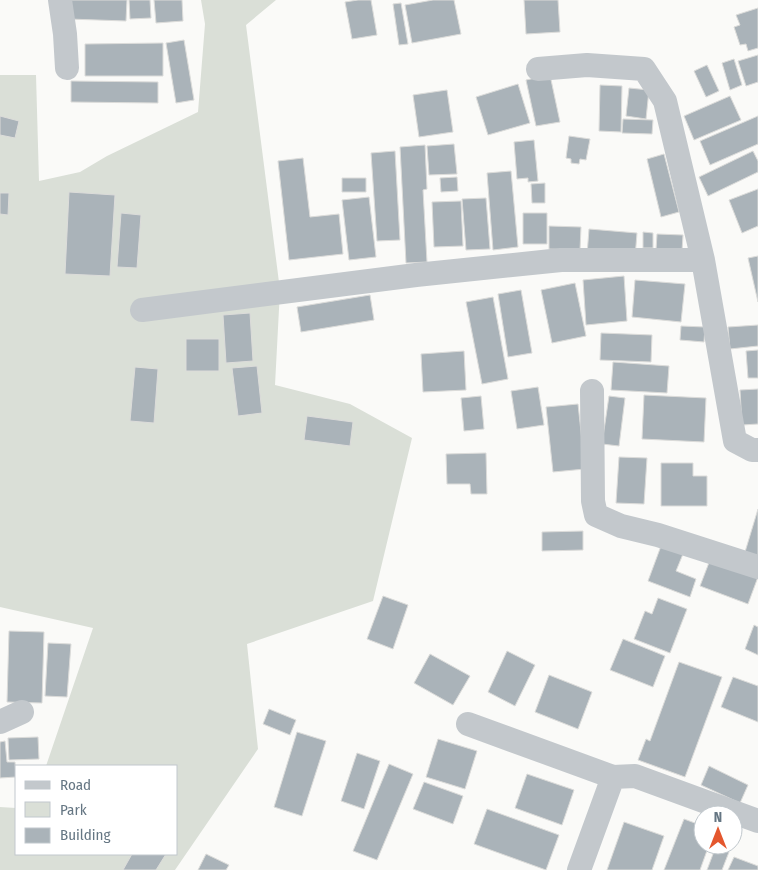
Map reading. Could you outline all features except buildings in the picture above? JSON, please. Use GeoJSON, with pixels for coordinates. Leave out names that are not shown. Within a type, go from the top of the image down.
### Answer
{"type":"FeatureCollection","features":[{"type":"Feature","properties":{"kind":"street"},"geometry":{"type":"LineString","coordinates":[[60,0],[67,68]]}},
{"type":"Feature","properties":{"kind":"street"},"geometry":{"type":"LineString","coordinates":[[538,69],[587,65],[644,69],[665,101],[703,260],[735,441],[752,450],[758,450]]}},
{"type":"Feature","properties":{"kind":"street"},"geometry":{"type":"LineString","coordinates":[[142,310],[416,275],[561,260],[703,260]]}},
{"type":"Feature","properties":{"kind":"street"},"geometry":{"type":"LineString","coordinates":[[592,391],[594,501],[596,514],[621,526],[658,535],[758,566]]}},
{"type":"Feature","properties":{"kind":"street"},"geometry":{"type":"LineString","coordinates":[[0,722],[22,712]]}},
{"type":"Feature","properties":{"kind":"street"},"geometry":{"type":"LineString","coordinates":[[468,724],[613,777],[635,776],[758,821]]}},
{"type":"Feature","properties":{"kind":"street"},"geometry":{"type":"LineString","coordinates":[[579,870],[613,777]]}},
{"type":"Feature","properties":{"kind":"green space"},"geometry":{"type":"Polygon","coordinates":[[[201,0],[276,0],[246,25],[280,290],[275,385],[350,404],[412,438],[373,601],[247,644],[258,749],[175,870],[0,870],[0,807],[15,808],[15,855],[178,855],[178,765],[46,765],[93,628],[0,607],[0,75],[36,75],[39,181],[80,172],[107,156],[198,112],[205,24],[201,0]]]}}]}
